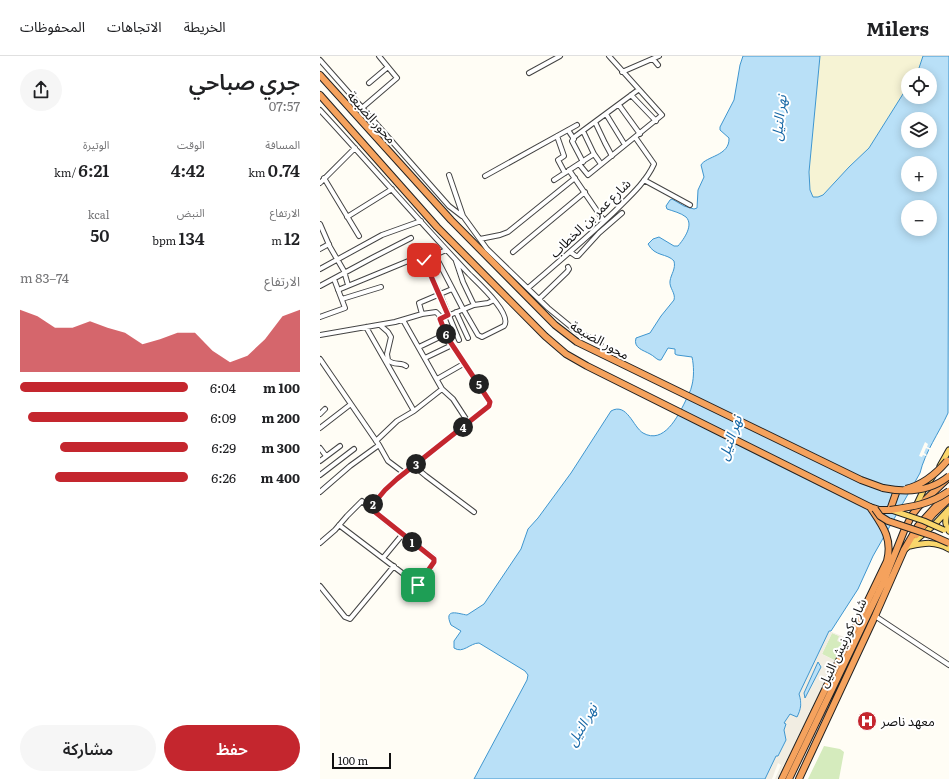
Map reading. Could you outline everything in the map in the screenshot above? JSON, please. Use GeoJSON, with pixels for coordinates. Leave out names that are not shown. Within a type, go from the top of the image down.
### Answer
{"type":"FeatureCollection","features":[{"type":"Feature","properties":{"kind":"highway","name":"محور الضبعة"},"geometry":{"type":"LineString","coordinates":[[320,75],[451,220],[555,325],[577,342],[876,486],[896,490],[923,489],[937,484],[949,477]]}},
{"type":"Feature","properties":{"kind":"highway","name":"محور الضبعة"},"geometry":{"type":"LineString","coordinates":[[320,95],[437,228],[545,336],[566,354],[587,366],[873,508]]}},
{"type":"Feature","properties":{"kind":"highway"},"geometry":{"type":"LineString","coordinates":[[890,510],[896,490],[908,488],[926,480],[941,469],[949,458]]}},
{"type":"Feature","properties":{"kind":"highway","name":"شارع كورنيش النيل"},"geometry":{"type":"LineString","coordinates":[[790,778],[884,581],[912,515],[949,477]]}},
{"type":"Feature","properties":{"kind":"highway"},"geometry":{"type":"LineString","coordinates":[[873,508],[890,510],[912,507],[935,500],[949,492]]}},
{"type":"Feature","properties":{"kind":"highway","name":"شارع كورنيش النيل"},"geometry":{"type":"LineString","coordinates":[[799,779],[906,549],[910,537],[923,520],[949,492]]}},
{"type":"Feature","properties":{"kind":"highway"},"geometry":{"type":"LineString","coordinates":[[910,537],[918,533],[933,514],[949,499]]}},
{"type":"Feature","properties":{"kind":"highway"},"geometry":{"type":"LineString","coordinates":[[873,508],[882,518],[888,521],[949,543]]}},
{"type":"Feature","properties":{"kind":"highway"},"geometry":{"type":"LineString","coordinates":[[782,779],[887,561],[890,548],[888,536],[873,508]]}},
{"type":"Feature","properties":{"kind":"main road","name":"شارع كورنيش النيل"},"geometry":{"type":"LineString","coordinates":[[912,515],[924,490],[949,450]]}},
{"type":"Feature","properties":{"kind":"main road","name":"شارع كورنيش النيل"},"geometry":{"type":"LineString","coordinates":[[906,549],[934,525],[948,509]]}},
{"type":"Feature","properties":{"kind":"main road"},"geometry":{"type":"LineString","coordinates":[[948,509],[945,521],[949,532]]}},
{"type":"Feature","properties":{"kind":"main road"},"geometry":{"type":"LineString","coordinates":[[890,510],[924,521],[949,532]]}},
{"type":"Feature","properties":{"kind":"main road"},"geometry":{"type":"LineString","coordinates":[[906,549],[930,543],[936,543],[949,548]]}},
{"type":"Feature","properties":{"kind":"street"},"geometry":{"type":"LineString","coordinates":[[529,73],[560,56]]}},
{"type":"Feature","properties":{"kind":"street"},"geometry":{"type":"LineString","coordinates":[[568,130],[574,139],[572,141],[581,163],[588,175],[662,117],[661,113],[638,90],[609,56]]}},
{"type":"Feature","properties":{"kind":"street"},"geometry":{"type":"LineString","coordinates":[[622,72],[659,56]]}},
{"type":"Feature","properties":{"kind":"street"},"geometry":{"type":"LineString","coordinates":[[362,108],[397,79],[382,57]]}},
{"type":"Feature","properties":{"kind":"street"},"geometry":{"type":"LineString","coordinates":[[653,59],[658,65]]}},
{"type":"Feature","properties":{"kind":"street"},"geometry":{"type":"LineString","coordinates":[[320,60],[449,206],[463,216]]}},
{"type":"Feature","properties":{"kind":"street"},"geometry":{"type":"LineString","coordinates":[[369,83],[388,67]]}},
{"type":"Feature","properties":{"kind":"street"},"geometry":{"type":"LineString","coordinates":[[572,138],[638,90]]}},
{"type":"Feature","properties":{"kind":"street"},"geometry":{"type":"LineString","coordinates":[[631,95],[656,121]]}},
{"type":"Feature","properties":{"kind":"street"},"geometry":{"type":"LineString","coordinates":[[619,105],[640,134]]}},
{"type":"Feature","properties":{"kind":"street"},"geometry":{"type":"LineString","coordinates":[[320,110],[446,250],[494,300],[504,315],[506,323],[504,326],[482,337],[478,335],[452,289],[436,255]]}},
{"type":"Feature","properties":{"kind":"street"},"geometry":{"type":"LineString","coordinates":[[606,114],[625,145]]}},
{"type":"Feature","properties":{"kind":"street"},"geometry":{"type":"LineString","coordinates":[[595,122],[612,156]]}},
{"type":"Feature","properties":{"kind":"street"},"geometry":{"type":"LineString","coordinates":[[485,176],[577,125]]}},
{"type":"Feature","properties":{"kind":"street"},"geometry":{"type":"LineString","coordinates":[[583,131],[594,154],[601,164]]}},
{"type":"Feature","properties":{"kind":"street"},"geometry":{"type":"LineString","coordinates":[[557,136],[564,156],[558,160],[567,172],[575,178],[604,221]]}},
{"type":"Feature","properties":{"kind":"street","name":"شارع عمر بن الخطاب"},"geometry":{"type":"LineString","coordinates":[[528,288],[604,221],[644,180],[654,164],[636,137]]}},
{"type":"Feature","properties":{"kind":"street"},"geometry":{"type":"LineString","coordinates":[[355,148],[322,180],[359,236]]}},
{"type":"Feature","properties":{"kind":"street"},"geometry":{"type":"LineString","coordinates":[[554,180],[594,154]]}},
{"type":"Feature","properties":{"kind":"street"},"geometry":{"type":"LineString","coordinates":[[449,175],[463,216],[487,249],[539,299],[576,331],[601,343]]}},
{"type":"Feature","properties":{"kind":"street"},"geometry":{"type":"LineString","coordinates":[[480,239],[508,232],[575,178]]}},
{"type":"Feature","properties":{"kind":"street"},"geometry":{"type":"LineString","coordinates":[[644,180],[690,205]]}},
{"type":"Feature","properties":{"kind":"street"},"geometry":{"type":"LineString","coordinates":[[347,217],[392,189]]}},
{"type":"Feature","properties":{"kind":"street"},"geometry":{"type":"LineString","coordinates":[[514,252],[585,192]]}},
{"type":"Feature","properties":{"kind":"street"},"geometry":{"type":"LineString","coordinates":[[570,252],[578,256],[599,233],[622,213]]}},
{"type":"Feature","properties":{"kind":"street"},"geometry":{"type":"LineString","coordinates":[[320,269],[382,235],[421,221]]}},
{"type":"Feature","properties":{"kind":"street"},"geometry":{"type":"LineString","coordinates":[[320,224],[321,230],[345,272],[348,285]]}},
{"type":"Feature","properties":{"kind":"street"},"geometry":{"type":"LineString","coordinates":[[320,286],[411,238]]}},
{"type":"Feature","properties":{"kind":"street"},"geometry":{"type":"LineString","coordinates":[[320,249],[329,244]]}},
{"type":"Feature","properties":{"kind":"street"},"geometry":{"type":"LineString","coordinates":[[446,250],[424,261],[440,294],[459,340]]}},
{"type":"Feature","properties":{"kind":"street"},"geometry":{"type":"LineString","coordinates":[[338,290],[418,257]]}},
{"type":"Feature","properties":{"kind":"street"},"geometry":{"type":"LineString","coordinates":[[455,259],[463,282],[474,305]]}},
{"type":"Feature","properties":{"kind":"street"},"geometry":{"type":"LineString","coordinates":[[539,299],[569,270],[568,267]]}},
{"type":"Feature","properties":{"kind":"street"},"geometry":{"type":"LineString","coordinates":[[320,317],[344,310],[345,307],[334,279]]}},
{"type":"Feature","properties":{"kind":"street"},"geometry":{"type":"LineString","coordinates":[[342,299],[381,287]]}},
{"type":"Feature","properties":{"kind":"street"},"geometry":{"type":"LineString","coordinates":[[422,314],[418,303],[452,289]]}},
{"type":"Feature","properties":{"kind":"street"},"geometry":{"type":"LineString","coordinates":[[440,319],[474,305],[488,303],[494,300]]}},
{"type":"Feature","properties":{"kind":"street"},"geometry":{"type":"LineString","coordinates":[[320,335],[380,325],[422,314],[436,312],[438,313],[452,345],[490,402],[489,406],[404,473],[385,490],[370,508]]}},
{"type":"Feature","properties":{"kind":"street"},"geometry":{"type":"LineString","coordinates":[[456,312],[468,338]]}},
{"type":"Feature","properties":{"kind":"street"},"geometry":{"type":"LineString","coordinates":[[403,320],[442,389],[453,399],[468,422]]}},
{"type":"Feature","properties":{"kind":"street"},"geometry":{"type":"LineString","coordinates":[[380,325],[391,337],[387,354],[388,360],[394,364],[402,364],[406,366]]}},
{"type":"Feature","properties":{"kind":"street"},"geometry":{"type":"LineString","coordinates":[[366,327],[414,411]]}},
{"type":"Feature","properties":{"kind":"street"},"geometry":{"type":"LineString","coordinates":[[419,347],[446,334]]}},
{"type":"Feature","properties":{"kind":"street"},"geometry":{"type":"LineString","coordinates":[[425,358],[452,345]]}},
{"type":"Feature","properties":{"kind":"street"},"geometry":{"type":"LineString","coordinates":[[320,359],[388,460],[404,473]]}},
{"type":"Feature","properties":{"kind":"street"},"geometry":{"type":"LineString","coordinates":[[437,379],[465,363]]}},
{"type":"Feature","properties":{"kind":"street"},"geometry":{"type":"LineString","coordinates":[[376,441],[397,421],[414,411],[442,389]]}},
{"type":"Feature","properties":{"kind":"street"},"geometry":{"type":"LineString","coordinates":[[320,428],[351,404]]}},
{"type":"Feature","properties":{"kind":"street"},"geometry":{"type":"LineString","coordinates":[[320,414],[325,409]]}},
{"type":"Feature","properties":{"kind":"street"},"geometry":{"type":"LineString","coordinates":[[320,492],[350,466],[379,445]]}},
{"type":"Feature","properties":{"kind":"street"},"geometry":{"type":"LineString","coordinates":[[320,461],[340,446]]}},
{"type":"Feature","properties":{"kind":"street"},"geometry":{"type":"LineString","coordinates":[[320,448],[326,456]]}},
{"type":"Feature","properties":{"kind":"street"},"geometry":{"type":"LineString","coordinates":[[320,476],[354,449]]}},
{"type":"Feature","properties":{"kind":"street"},"geometry":{"type":"LineString","coordinates":[[414,466],[474,512]]}},
{"type":"Feature","properties":{"kind":"street"},"geometry":{"type":"LineString","coordinates":[[320,543],[340,525],[362,501],[402,535],[434,558],[434,562],[419,585],[340,525]]}},
{"type":"Feature","properties":{"kind":"street"},"geometry":{"type":"LineString","coordinates":[[383,558],[402,535]]}},
{"type":"Feature","properties":{"kind":"street"},"geometry":{"type":"LineString","coordinates":[[320,586],[345,617],[350,619],[394,566]]}},
{"type":"Feature","properties":{"kind":"street"},"geometry":{"type":"LineString","coordinates":[[875,616],[949,665]]}},
{"type":"Feature","properties":{"kind":"shaded area"},"geometry":{"type":"Polygon","coordinates":[[[820,56],[923,56],[919,68],[901,68],[901,97],[869,148],[823,195],[813,197],[810,190],[809,172],[820,56]]]}},
{"type":"Feature","properties":{"kind":"shaded area"},"geometry":{"type":"Polygon","coordinates":[[[829,631],[847,638],[839,654],[846,638],[844,638],[842,643],[837,641],[839,636],[832,633],[822,654],[836,661],[777,779],[775,779],[781,765],[778,763],[772,779],[765,779],[776,755],[778,756],[786,740],[784,723],[790,713],[799,710],[802,703],[799,694],[829,631]]]}},
{"type":"Feature","properties":{"kind":"green space"},"geometry":{"type":"Polygon","coordinates":[[[832,633],[839,636],[842,643],[845,637],[846,638],[836,661],[822,654],[832,633]]]}},
{"type":"Feature","properties":{"kind":"green space"},"geometry":{"type":"Polygon","coordinates":[[[824,746],[840,749],[844,752],[839,779],[808,779],[824,746]]]}},
{"type":"Feature","properties":{"kind":"water","name":"نهر النيل"},"geometry":{"type":"Polygon","coordinates":[[[743,56],[820,56],[809,172],[810,190],[813,197],[818,197],[823,195],[869,148],[901,97],[901,104],[937,104],[937,68],[919,68],[923,56],[949,56],[948,413],[922,465],[920,473],[873,556],[858,589],[831,631],[829,631],[799,694],[801,703],[797,717],[790,714],[784,723],[786,724],[784,730],[786,740],[778,756],[776,756],[765,779],[474,779],[527,680],[528,675],[525,671],[479,643],[460,650],[454,648],[454,641],[461,631],[451,625],[449,616],[453,613],[467,615],[484,604],[521,549],[528,529],[538,518],[571,473],[611,411],[617,409],[626,412],[639,430],[651,436],[664,432],[674,421],[682,408],[693,382],[692,357],[677,355],[675,354],[675,349],[668,348],[661,360],[659,360],[639,348],[635,341],[636,338],[650,333],[674,300],[674,295],[670,284],[674,261],[657,253],[648,244],[653,239],[659,237],[674,246],[678,246],[685,236],[689,228],[688,220],[682,214],[667,209],[666,206],[672,199],[684,206],[694,209],[697,208],[698,190],[704,177],[701,165],[726,149],[729,138],[720,130],[720,127],[734,100],[743,56]]]}},
{"type":"Feature","properties":{"kind":"water"},"geometry":{"type":"Polygon","coordinates":[[[818,662],[821,667],[805,698],[804,693],[818,662]]]}},
{"type":"Feature","properties":{"kind":"pier"},"geometry":{"type":"Polygon","coordinates":[[[925,442],[928,444],[927,447],[930,448],[930,450],[926,448],[924,453],[927,455],[923,455],[922,457],[919,456],[925,442]]]}},
{"type":"Feature","properties":{"kind":"place","name":"معهد ناصر"},"geometry":{"type":"Point","coordinates":[867,721]}},
{"type":"Feature","properties":{"kind":"route"},"geometry":{"type":"LineString","coordinates":[[418,585],[420,585],[434,562],[434,559],[370,508],[379,496],[397,479],[490,404],[490,401],[446,334],[440,319],[448,315],[424,260]]}}]}
